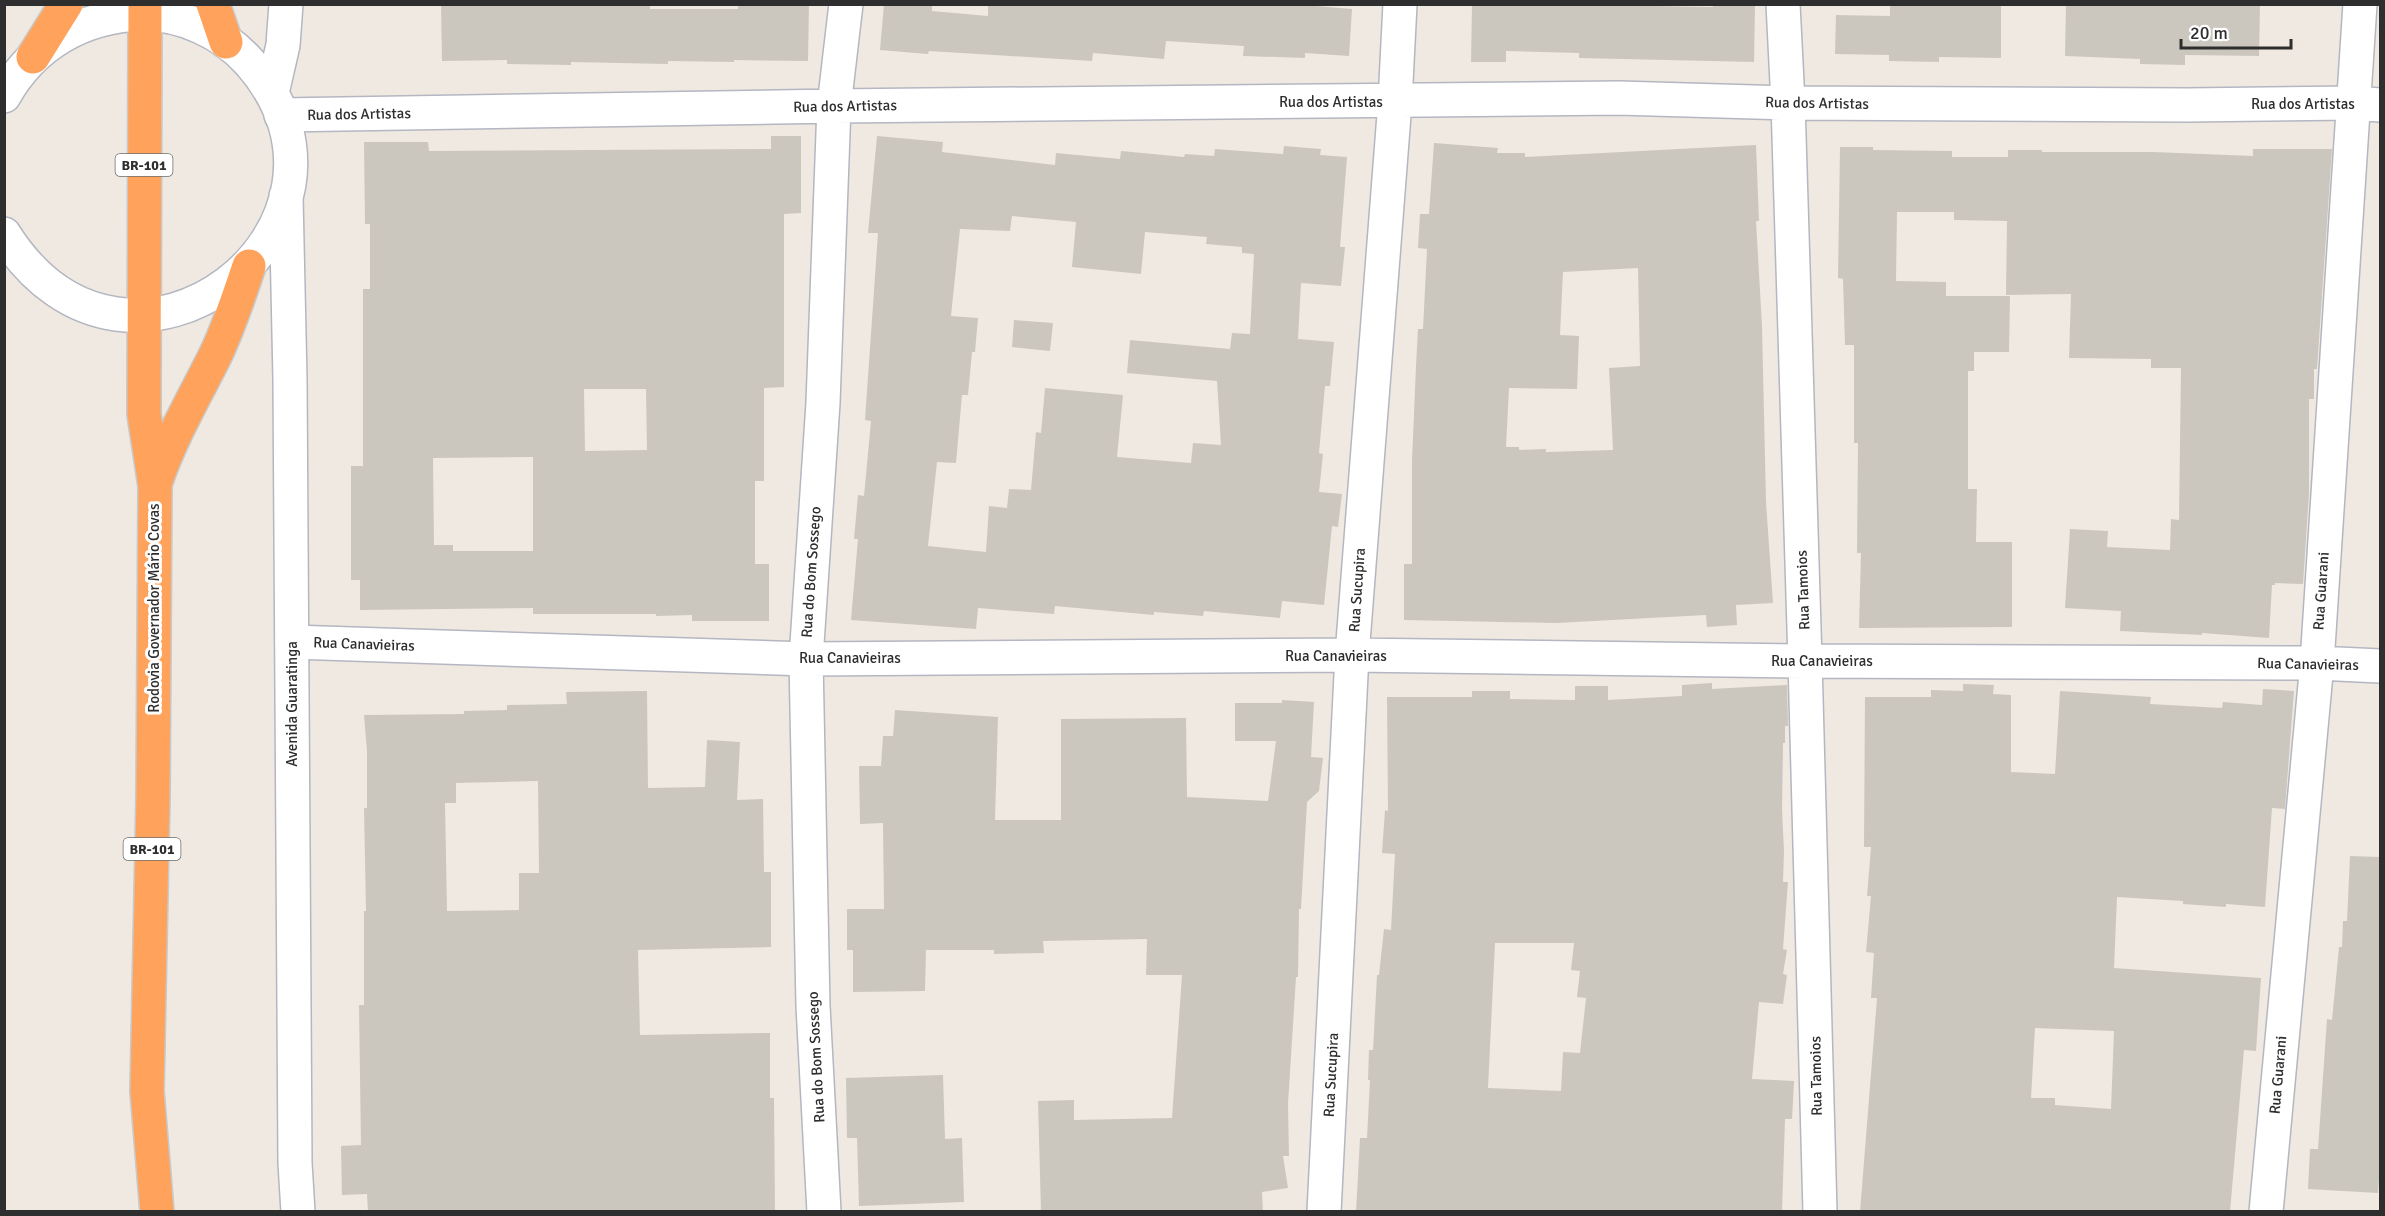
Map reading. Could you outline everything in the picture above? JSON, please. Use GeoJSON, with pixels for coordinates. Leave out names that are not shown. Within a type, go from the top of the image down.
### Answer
{"type":"FeatureCollection","features":[{"type":"Feature","properties":{"kind":"highway"},"geometry":{"type":"LineString","coordinates":[[33,57],[66,4]]}},
{"type":"Feature","properties":{"kind":"highway"},"geometry":{"type":"LineString","coordinates":[[213,4],[226,42]]}},
{"type":"Feature","properties":{"kind":"highway","name":"Rodovia Governador Mário Covas"},"geometry":{"type":"LineString","coordinates":[[146,9],[144,414],[154,486],[153,796],[147,1091],[157,1212]]}},
{"type":"Feature","properties":{"kind":"highway"},"geometry":{"type":"LineString","coordinates":[[154,486],[168,447],[219,346],[249,266]]}},
{"type":"Feature","properties":{"kind":"street"},"geometry":{"type":"LineString","coordinates":[[276,104],[286,4]]}},
{"type":"Feature","properties":{"kind":"street","name":"Rua do Bom Sossego"},"geometry":{"type":"LineString","coordinates":[[824,1212],[813,1006],[806,659],[823,403],[834,106],[846,4]]}},
{"type":"Feature","properties":{"kind":"street","name":"Rua Sucupira"},"geometry":{"type":"LineString","coordinates":[[1324,1212],[1352,655],[1395,102],[1400,4]]}},
{"type":"Feature","properties":{"kind":"street","name":"Rua Tamoios"},"geometry":{"type":"LineString","coordinates":[[1783,4],[1788,103],[1820,1212]]}},
{"type":"Feature","properties":{"kind":"street","name":"Rua Guarani"},"geometry":{"type":"LineString","coordinates":[[2266,1212],[2367,104],[2360,4]]}},
{"type":"Feature","properties":{"kind":"street"},"geometry":{"type":"LineString","coordinates":[[4,96],[21,70],[52,41],[97,20],[146,9],[208,30],[244,56],[259,74],[276,104],[289,155],[286,196],[278,221],[266,245],[249,266],[212,296],[167,312],[144,315],[111,313],[67,297],[34,273],[19,258],[4,234]]}},
{"type":"Feature","properties":{"kind":"street","name":"Rua dos Artistas"},"geometry":{"type":"LineString","coordinates":[[276,104],[834,106],[1619,98],[1788,103],[2367,104]]}},
{"type":"Feature","properties":{"kind":"street","name":"Avenida Guaratinga"},"geometry":{"type":"LineString","coordinates":[[286,196],[290,380],[295,1163],[298,1212]]}},
{"type":"Feature","properties":{"kind":"street","name":"Rua Canavieiras"},"geometry":{"type":"LineString","coordinates":[[292,642],[806,659],[1352,655],[1805,661],[2317,663],[2380,666]]}},
{"type":"Feature","properties":{"kind":"building"},"geometry":{"type":"Polygon","coordinates":[[[441,4],[650,4],[650,9],[738,9],[738,4],[809,4],[808,61],[668,61],[668,64],[571,62],[571,65],[507,64],[507,60],[442,61],[441,4]]]}},
{"type":"Feature","properties":{"kind":"building"},"geometry":{"type":"Polygon","coordinates":[[[884,4],[932,4],[932,11],[988,16],[988,4],[1292,4],[1352,9],[1349,56],[1305,53],[1305,58],[1243,56],[1244,46],[1166,41],[1164,59],[1093,53],[1092,61],[880,50],[884,4]]]}},
{"type":"Feature","properties":{"kind":"building"},"geometry":{"type":"Polygon","coordinates":[[[1713,4],[1755,4],[1754,62],[1579,58],[1579,53],[1506,51],[1506,62],[1471,62],[1472,5],[1713,7],[1713,4]]]}},
{"type":"Feature","properties":{"kind":"building"},"geometry":{"type":"Polygon","coordinates":[[[1890,4],[2001,4],[2001,58],[1939,57],[1939,62],[1889,61],[1889,55],[1835,54],[1836,15],[1890,16],[1890,4]]]}},
{"type":"Feature","properties":{"kind":"building"},"geometry":{"type":"Polygon","coordinates":[[[2066,4],[2260,4],[2259,56],[2185,55],[2185,65],[2140,64],[2140,59],[2065,56],[2066,4]]]}},
{"type":"Feature","properties":{"kind":"building"},"geometry":{"type":"Polygon","coordinates":[[[771,136],[801,136],[801,213],[784,214],[784,387],[764,388],[764,481],[755,481],[755,564],[769,564],[769,621],[692,621],[692,615],[533,614],[533,608],[360,610],[360,580],[351,580],[351,466],[363,466],[363,289],[370,289],[370,224],[365,224],[364,142],[428,142],[429,151],[771,149],[771,136]],[[584,389],[585,451],[647,450],[646,389],[584,389]],[[533,457],[433,458],[434,545],[453,545],[453,551],[533,551],[533,457]]]}},
{"type":"Feature","properties":{"kind":"building"},"geometry":{"type":"Polygon","coordinates":[[[877,136],[943,142],[942,152],[1055,165],[1056,153],[1120,159],[1121,151],[1184,157],[1185,154],[1214,156],[1215,149],[1283,154],[1284,146],[1321,149],[1320,155],[1347,157],[1340,247],[1345,247],[1341,286],[1301,283],[1298,339],[1334,342],[1330,386],[1325,386],[1319,453],[1323,454],[1319,492],[1342,494],[1338,527],[1332,526],[1324,605],[1282,601],[1280,618],[1204,611],[1203,616],[1154,612],[1154,615],[1055,606],[1054,614],[978,608],[976,629],[851,620],[858,539],[854,539],[858,495],[864,496],[871,421],[865,420],[878,233],[868,233],[877,136]],[[1012,216],[1010,231],[960,229],[951,316],[978,318],[975,352],[972,352],[968,395],[962,395],[956,463],[937,462],[928,546],[986,552],[989,506],[1007,508],[1009,489],[1031,490],[1036,432],[1041,433],[1045,388],[1123,395],[1117,457],[1191,463],[1193,443],[1221,445],[1217,381],[1127,373],[1130,340],[1230,349],[1232,333],[1250,334],[1254,254],[1242,253],[1242,247],[1206,244],[1207,237],[1145,232],[1141,274],[1072,267],[1076,222],[1012,216]]]}},
{"type":"Feature","properties":{"kind":"building"},"geometry":{"type":"Polygon","coordinates":[[[1434,143],[1498,148],[1497,153],[1525,153],[1525,157],[1756,145],[1759,221],[1756,221],[1762,326],[1766,502],[1773,603],[1736,605],[1737,625],[1707,627],[1706,615],[1556,623],[1404,620],[1404,564],[1412,564],[1412,461],[1416,366],[1418,329],[1423,329],[1427,249],[1418,248],[1420,214],[1429,214],[1434,143]],[[1638,268],[1563,272],[1560,335],[1579,336],[1577,389],[1509,388],[1506,447],[1519,447],[1519,450],[1546,449],[1546,452],[1613,450],[1609,368],[1640,366],[1638,268]]]}},
{"type":"Feature","properties":{"kind":"building"},"geometry":{"type":"Polygon","coordinates":[[[1840,147],[1873,147],[1873,150],[1952,151],[1952,157],[2008,157],[2008,150],[2253,156],[2253,149],[2332,149],[2317,369],[2314,369],[2314,399],[2309,399],[2309,493],[2303,584],[2275,583],[2272,585],[2269,638],[2202,633],[2202,635],[2120,631],[2121,611],[2065,608],[2070,529],[2108,531],[2107,547],[2170,550],[2171,519],[2179,520],[2181,368],[2151,368],[2151,359],[2069,358],[2071,294],[2006,295],[2007,221],[1954,220],[1954,212],[1897,212],[1896,281],[1946,282],[1946,296],[2010,296],[2009,352],[1974,352],[1974,371],[1968,371],[1968,489],[1977,489],[1976,542],[2012,542],[2012,627],[1859,628],[1861,553],[1857,553],[1858,443],[1854,443],[1854,345],[1845,345],[1843,279],[1838,278],[1840,147]]]}},
{"type":"Feature","properties":{"kind":"building"},"geometry":{"type":"Polygon","coordinates":[[[1014,320],[1053,323],[1050,351],[1012,347],[1014,320]]]}},
{"type":"Feature","properties":{"kind":"building"},"geometry":{"type":"Polygon","coordinates":[[[1712,683],[1712,689],[1787,685],[1788,726],[1785,726],[1785,743],[1783,743],[1782,809],[1783,882],[1788,882],[1783,949],[1787,950],[1783,974],[1787,975],[1783,1004],[1759,1002],[1752,1079],[1794,1081],[1792,1119],[1785,1119],[1782,1212],[1356,1212],[1360,1138],[1367,1138],[1369,1050],[1373,1050],[1377,975],[1379,975],[1384,929],[1391,930],[1395,854],[1382,853],[1385,810],[1388,811],[1387,697],[1472,697],[1472,691],[1510,691],[1510,699],[1575,700],[1575,686],[1608,686],[1608,700],[1682,696],[1682,685],[1712,683]],[[1495,943],[1488,1088],[1561,1091],[1563,1052],[1580,1053],[1586,998],[1577,997],[1580,971],[1571,970],[1574,943],[1495,943]]]}},
{"type":"Feature","properties":{"kind":"building"},"geometry":{"type":"Polygon","coordinates":[[[1963,684],[1994,685],[1993,694],[2011,695],[2011,772],[2055,774],[2060,691],[2151,697],[2150,704],[2222,708],[2223,702],[2262,705],[2263,689],[2294,691],[2285,809],[2272,808],[2265,907],[2226,904],[2226,907],[2183,904],[2183,901],[2117,897],[2114,968],[2261,978],[2256,1051],[2244,1050],[2230,1212],[1860,1212],[1877,998],[1871,998],[1874,953],[1866,952],[1871,896],[1867,896],[1871,847],[1864,847],[1865,697],[1931,697],[1931,690],[1963,691],[1963,684]],[[2035,1028],[2031,1098],[2055,1098],[2055,1105],[2111,1109],[2114,1031],[2035,1028]]]}},
{"type":"Feature","properties":{"kind":"building"},"geometry":{"type":"Polygon","coordinates":[[[647,691],[648,788],[705,787],[707,740],[740,742],[737,800],[763,799],[764,872],[771,872],[771,947],[638,950],[640,1035],[770,1033],[770,1098],[774,1098],[775,1212],[368,1212],[367,1194],[342,1195],[341,1146],[361,1145],[359,1005],[364,1005],[364,911],[366,911],[364,808],[367,808],[367,751],[364,715],[464,714],[464,711],[507,710],[507,705],[567,704],[566,692],[647,691]],[[538,781],[456,783],[456,803],[445,803],[447,911],[519,910],[519,873],[539,873],[538,781]]]}},
{"type":"Feature","properties":{"kind":"building"},"geometry":{"type":"Polygon","coordinates":[[[1282,700],[1314,702],[1311,757],[1323,758],[1319,791],[1307,802],[1301,909],[1299,909],[1298,977],[1296,977],[1288,1104],[1289,1156],[1283,1156],[1288,1188],[1262,1192],[1263,1212],[1041,1212],[1038,1101],[1074,1100],[1074,1120],[1172,1118],[1182,975],[1146,975],[1147,939],[1043,941],[1044,953],[994,954],[994,950],[926,950],[925,991],[853,992],[853,950],[847,950],[847,909],[884,909],[883,823],[860,824],[859,766],[881,766],[883,736],[893,736],[895,710],[998,717],[995,820],[1061,820],[1061,719],[1186,718],[1187,797],[1268,801],[1276,741],[1235,741],[1235,703],[1282,703],[1282,700]]]}},
{"type":"Feature","properties":{"kind":"building"},"geometry":{"type":"Polygon","coordinates":[[[2350,856],[2380,857],[2380,1166],[2378,1193],[2308,1189],[2310,1149],[2318,1149],[2327,1019],[2332,1020],[2339,947],[2342,947],[2343,921],[2347,921],[2350,856]]]}},
{"type":"Feature","properties":{"kind":"building"},"geometry":{"type":"Polygon","coordinates":[[[943,1075],[945,1139],[962,1138],[964,1202],[859,1206],[857,1138],[847,1138],[846,1078],[943,1075]]]}}]}
